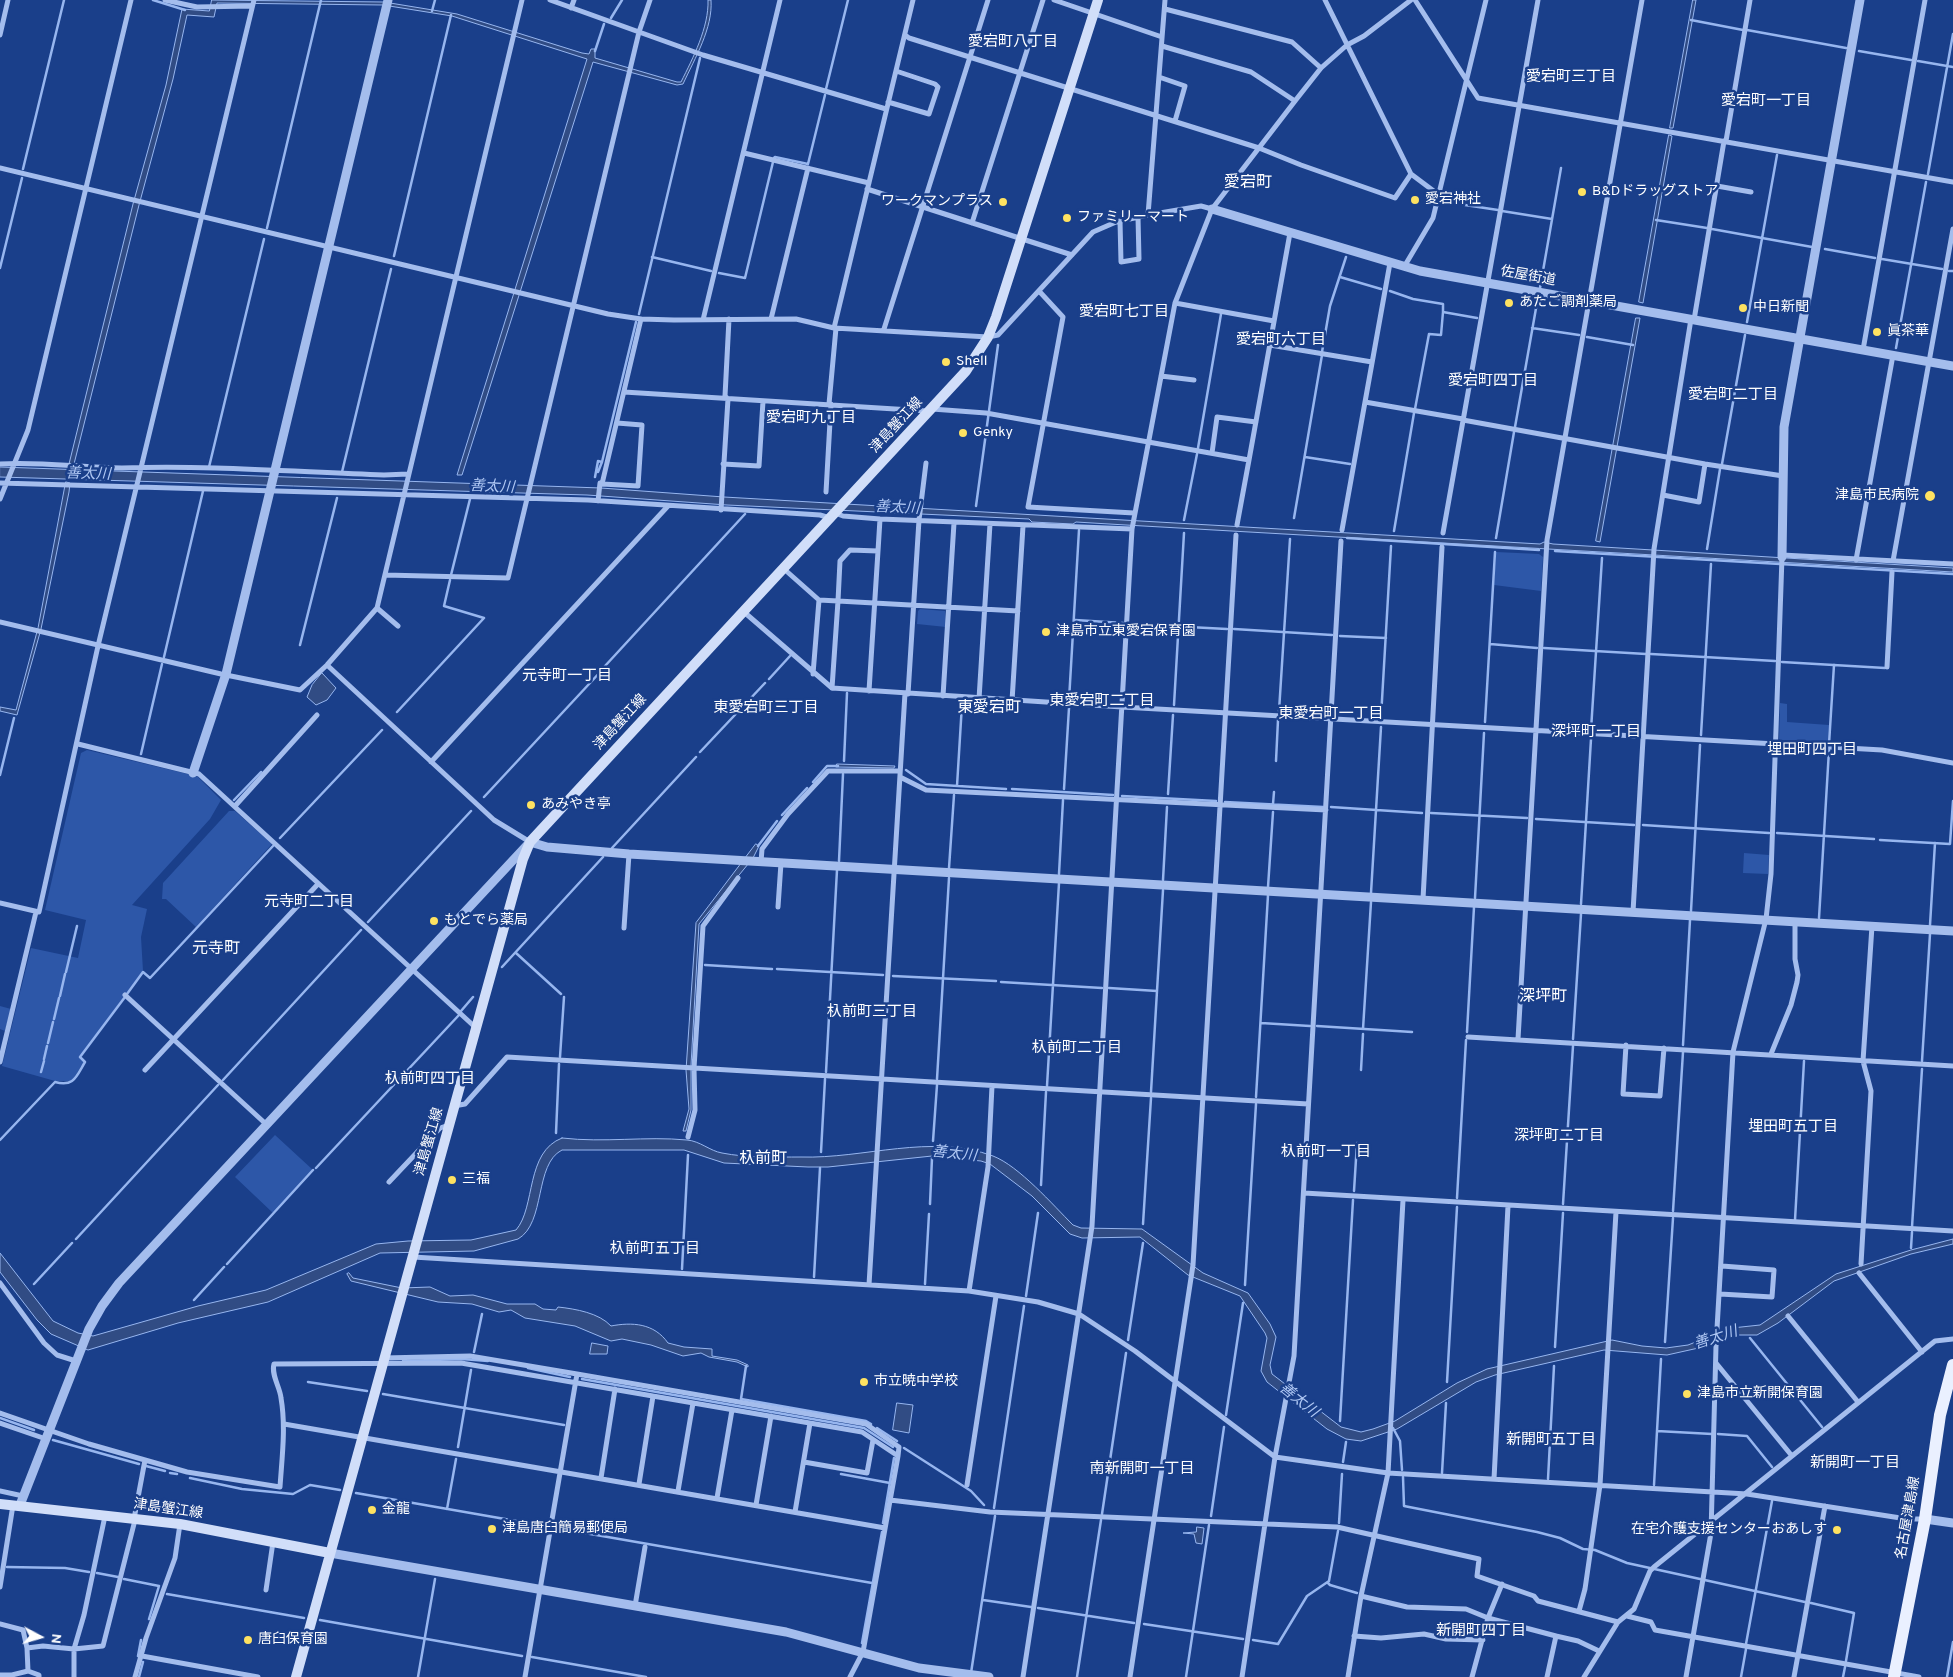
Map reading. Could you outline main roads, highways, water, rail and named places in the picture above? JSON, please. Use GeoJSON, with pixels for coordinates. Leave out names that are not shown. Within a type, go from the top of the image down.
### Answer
{"type":"FeatureCollection","features":[{"type":"Feature","properties":{"kind":"main road","name":"津島蟹江線"},"geometry":{"type":"LineString","coordinates":[[296,1677],[522,859],[530,842],[966,371],[988,337],[1023,238],[1098,0]]}},
{"type":"Feature","properties":{"kind":"main road","name":"名古屋津島線"},"geometry":{"type":"LineString","coordinates":[[1894,1675],[1925,1520],[1940,1415],[1953,1366]]}},
{"type":"Feature","properties":{"kind":"main road","name":"津島蟹江線"},"geometry":{"type":"LineString","coordinates":[[0,1504],[19,1502],[180,1524],[330,1553]]}},
{"type":"Feature","properties":{"kind":"water"},"geometry":{"type":"Polygon","coordinates":[[[212,0],[384,2],[457,14],[582,53],[589,54],[591,49],[595,49],[595,58],[681,82],[699,42],[706,21],[708,0],[711,0],[711,11],[706,32],[683,84],[677,85],[593,62],[462,475],[457,475],[587,59],[452,16],[383,5],[217,3],[214,17],[187,15],[173,79],[139,205],[74,464],[69,464],[133,204],[166,85],[182,9],[209,11],[212,0]]]}},
{"type":"Feature","properties":{"kind":"water"},"geometry":{"type":"Polygon","coordinates":[[[1693,0],[1696,0],[1673,128],[1670,128],[1693,0]]]}},
{"type":"Feature","properties":{"kind":"water"},"geometry":{"type":"Polygon","coordinates":[[[1669,135],[1672,136],[1643,303],[1639,302],[1669,135]]]}},
{"type":"Feature","properties":{"kind":"water"},"geometry":{"type":"Polygon","coordinates":[[[1636,318],[1640,318],[1600,542],[1596,541],[1636,318]]]}},
{"type":"Feature","properties":{"kind":"water","name":"善太川"},"geometry":{"type":"Polygon","coordinates":[[[0,467],[601,488],[724,497],[1540,544],[1544,542],[1953,568],[1953,572],[1076,522],[1073,524],[1032,522],[1029,519],[727,505],[587,495],[0,477],[0,467]]]}},
{"type":"Feature","properties":{"kind":"water"},"geometry":{"type":"Polygon","coordinates":[[[66,482],[70,483],[69,492],[41,629],[17,715],[0,711],[0,707],[16,710],[38,628],[66,482]]]}},
{"type":"Feature","properties":{"kind":"water"},"geometry":{"type":"Polygon","coordinates":[[[322,673],[336,688],[327,700],[316,705],[307,697],[312,685],[322,673]]]}},
{"type":"Feature","properties":{"kind":"water"},"geometry":{"type":"Polygon","coordinates":[[[837,764],[895,766],[894,768],[836,767],[837,764]]]}},
{"type":"Feature","properties":{"kind":"water"},"geometry":{"type":"Polygon","coordinates":[[[756,844],[759,846],[753,858],[699,924],[691,1065],[691,1110],[686,1131],[683,1131],[689,1109],[686,1070],[696,923],[756,844]]]}},
{"type":"Feature","properties":{"kind":"water","name":"善太川"},"geometry":{"type":"Polygon","coordinates":[[[562,1138],[593,1140],[687,1140],[718,1152],[751,1156],[825,1157],[897,1149],[946,1147],[970,1150],[993,1156],[1014,1168],[1073,1225],[1081,1228],[1142,1229],[1203,1273],[1248,1293],[1270,1324],[1276,1337],[1270,1365],[1272,1374],[1341,1427],[1361,1432],[1395,1421],[1457,1383],[1487,1369],[1612,1340],[1642,1346],[1666,1348],[1688,1345],[1732,1328],[1760,1325],[1836,1274],[1953,1239],[1953,1244],[1911,1254],[1834,1281],[1778,1323],[1757,1335],[1732,1335],[1712,1345],[1667,1355],[1604,1350],[1495,1375],[1476,1382],[1397,1429],[1361,1441],[1346,1439],[1327,1429],[1267,1382],[1261,1371],[1267,1338],[1240,1296],[1188,1275],[1140,1237],[1082,1238],[1070,1234],[1032,1196],[990,1164],[981,1161],[932,1156],[828,1167],[808,1167],[724,1163],[684,1150],[562,1150],[553,1157],[547,1168],[533,1220],[527,1231],[518,1239],[474,1251],[380,1253],[268,1302],[178,1323],[88,1350],[51,1334],[37,1320],[0,1272],[0,1253],[53,1321],[78,1333],[93,1336],[198,1306],[266,1290],[376,1244],[408,1241],[471,1240],[516,1230],[522,1220],[536,1167],[542,1155],[550,1145],[562,1138]]]}},
{"type":"Feature","properties":{"kind":"water"},"geometry":{"type":"Polygon","coordinates":[[[349,1273],[353,1278],[402,1288],[430,1287],[450,1296],[473,1295],[507,1304],[535,1304],[543,1309],[556,1310],[558,1307],[580,1310],[600,1318],[611,1326],[642,1325],[656,1331],[668,1343],[684,1347],[712,1349],[712,1356],[737,1360],[748,1365],[748,1367],[737,1362],[709,1357],[701,1353],[683,1356],[651,1345],[622,1339],[611,1341],[575,1326],[525,1318],[511,1310],[499,1312],[472,1304],[438,1302],[351,1281],[347,1274],[349,1273]]]}},
{"type":"Feature","properties":{"kind":"water"},"geometry":{"type":"Polygon","coordinates":[[[592,1343],[608,1346],[607,1354],[590,1354],[592,1343]]]}},
{"type":"Feature","properties":{"kind":"water"},"geometry":{"type":"Polygon","coordinates":[[[897,1403],[913,1405],[909,1433],[893,1430],[897,1403]]]}},
{"type":"Feature","properties":{"kind":"water"},"geometry":{"type":"Polygon","coordinates":[[[1197,1527],[1204,1528],[1202,1544],[1196,1543],[1194,1534],[1183,1533],[1196,1532],[1197,1527]]]}},
{"type":"Feature","properties":{"kind":"waterway"},"geometry":{"type":"LineString","coordinates":[[23,169],[64,0]]}},
{"type":"Feature","properties":{"kind":"waterway"},"geometry":{"type":"LineString","coordinates":[[153,0],[185,10]]}},
{"type":"Feature","properties":{"kind":"waterway"},"geometry":{"type":"LineString","coordinates":[[267,228],[321,0]]}},
{"type":"Feature","properties":{"kind":"waterway"},"geometry":{"type":"LineString","coordinates":[[432,11],[435,0]]}},
{"type":"Feature","properties":{"kind":"waterway"},"geometry":{"type":"LineString","coordinates":[[611,18],[622,0]]}},
{"type":"Feature","properties":{"kind":"waterway"},"geometry":{"type":"LineString","coordinates":[[826,89],[848,0]]}},
{"type":"Feature","properties":{"kind":"waterway"},"geometry":{"type":"LineString","coordinates":[[394,256],[451,15]]}},
{"type":"Feature","properties":{"kind":"waterway"},"geometry":{"type":"LineString","coordinates":[[1691,20],[1743,30]]}},
{"type":"Feature","properties":{"kind":"waterway"},"geometry":{"type":"LineString","coordinates":[[595,51],[604,24]]}},
{"type":"Feature","properties":{"kind":"waterway"},"geometry":{"type":"LineString","coordinates":[[1747,30],[1846,48]]}},
{"type":"Feature","properties":{"kind":"waterway"},"geometry":{"type":"LineString","coordinates":[[1928,174],[1953,34]]}},
{"type":"Feature","properties":{"kind":"waterway"},"geometry":{"type":"LineString","coordinates":[[1859,51],[1911,60]]}},
{"type":"Feature","properties":{"kind":"waterway"},"geometry":{"type":"LineString","coordinates":[[639,314],[700,58]]}},
{"type":"Feature","properties":{"kind":"waterway"},"geometry":{"type":"LineString","coordinates":[[1918,61],[1953,67]]}},
{"type":"Feature","properties":{"kind":"waterway"},"geometry":{"type":"LineString","coordinates":[[774,158],[808,164],[825,95]]}},
{"type":"Feature","properties":{"kind":"waterway"},"geometry":{"type":"LineString","coordinates":[[1747,322],[1777,155]]}},
{"type":"Feature","properties":{"kind":"waterway"},"geometry":{"type":"LineString","coordinates":[[719,273],[745,278],[773,162]]}},
{"type":"Feature","properties":{"kind":"waterway"},"geometry":{"type":"LineString","coordinates":[[1540,288],[1561,168]]}},
{"type":"Feature","properties":{"kind":"waterway"},"geometry":{"type":"LineString","coordinates":[[0,268],[22,178]]}},
{"type":"Feature","properties":{"kind":"waterway"},"geometry":{"type":"LineString","coordinates":[[1896,348],[1926,182]]}},
{"type":"Feature","properties":{"kind":"waterway"},"geometry":{"type":"LineString","coordinates":[[1465,205],[1498,210]]}},
{"type":"Feature","properties":{"kind":"waterway"},"geometry":{"type":"LineString","coordinates":[[1502,211],[1552,219]]}},
{"type":"Feature","properties":{"kind":"waterway"},"geometry":{"type":"LineString","coordinates":[[1656,220],[1707,228]]}},
{"type":"Feature","properties":{"kind":"waterway"},"geometry":{"type":"LineString","coordinates":[[1712,229],[1812,247]]}},
{"type":"Feature","properties":{"kind":"waterway"},"geometry":{"type":"LineString","coordinates":[[209,467],[264,239]]}},
{"type":"Feature","properties":{"kind":"waterway"},"geometry":{"type":"LineString","coordinates":[[1825,249],[1875,258]]}},
{"type":"Feature","properties":{"kind":"waterway"},"geometry":{"type":"LineString","coordinates":[[652,257],[711,271]]}},
{"type":"Feature","properties":{"kind":"waterway"},"geometry":{"type":"LineString","coordinates":[[1322,352],[1330,306],[1346,257]]}},
{"type":"Feature","properties":{"kind":"waterway"},"geometry":{"type":"LineString","coordinates":[[1882,259],[1942,269]]}},
{"type":"Feature","properties":{"kind":"waterway"},"geometry":{"type":"LineString","coordinates":[[342,472],[391,269]]}},
{"type":"Feature","properties":{"kind":"waterway"},"geometry":{"type":"LineString","coordinates":[[1340,277],[1381,289]]}},
{"type":"Feature","properties":{"kind":"waterway"},"geometry":{"type":"LineString","coordinates":[[1390,291],[1413,299],[1443,304],[1443,312],[1477,318]]}},
{"type":"Feature","properties":{"kind":"waterway"},"geometry":{"type":"LineString","coordinates":[[1515,427],[1538,297]]}},
{"type":"Feature","properties":{"kind":"waterway"},"geometry":{"type":"LineString","coordinates":[[1415,409],[1429,334],[1441,335],[1443,312]]}},
{"type":"Feature","properties":{"kind":"waterway"},"geometry":{"type":"LineString","coordinates":[[1198,448],[1221,314]]}},
{"type":"Feature","properties":{"kind":"waterway"},"geometry":{"type":"LineString","coordinates":[[595,477],[598,461],[602,462],[636,322]]}},
{"type":"Feature","properties":{"kind":"waterway"},"geometry":{"type":"LineString","coordinates":[[1532,328],[1579,335]]}},
{"type":"Feature","properties":{"kind":"waterway"},"geometry":{"type":"LineString","coordinates":[[1722,464],[1745,335]]}},
{"type":"Feature","properties":{"kind":"waterway"},"geometry":{"type":"LineString","coordinates":[[1587,337],[1633,345]]}},
{"type":"Feature","properties":{"kind":"waterway"},"geometry":{"type":"LineString","coordinates":[[976,506],[998,345]]}},
{"type":"Feature","properties":{"kind":"waterway"},"geometry":{"type":"LineString","coordinates":[[1294,518],[1322,355]]}},
{"type":"Feature","properties":{"kind":"waterway"},"geometry":{"type":"LineString","coordinates":[[1394,531],[1414,413]]}},
{"type":"Feature","properties":{"kind":"waterway"},"geometry":{"type":"LineString","coordinates":[[1496,538],[1514,432]]}},
{"type":"Feature","properties":{"kind":"waterway"},"geometry":{"type":"LineString","coordinates":[[1184,520],[1197,454]]}},
{"type":"Feature","properties":{"kind":"waterway"},"geometry":{"type":"LineString","coordinates":[[1305,457],[1350,464]]}},
{"type":"Feature","properties":{"kind":"waterway"},"geometry":{"type":"LineString","coordinates":[[598,472],[602,462]]}},
{"type":"Feature","properties":{"kind":"waterway"},"geometry":{"type":"LineString","coordinates":[[1707,549],[1720,469]]}},
{"type":"Feature","properties":{"kind":"waterway"},"geometry":{"type":"LineString","coordinates":[[164,657],[203,491]]}},
{"type":"Feature","properties":{"kind":"waterway"},"geometry":{"type":"LineString","coordinates":[[300,645],[337,498]]}},
{"type":"Feature","properties":{"kind":"waterway","name":"善太川"},"geometry":{"type":"LineString","coordinates":[[451,575],[470,499]]}},
{"type":"Feature","properties":{"kind":"waterway"},"geometry":{"type":"LineString","coordinates":[[605,666],[745,514]]}},
{"type":"Feature","properties":{"kind":"waterway"},"geometry":{"type":"LineString","coordinates":[[1069,700],[1079,530]]}},
{"type":"Feature","properties":{"kind":"waterway"},"geometry":{"type":"LineString","coordinates":[[1174,705],[1184,533]]}},
{"type":"Feature","properties":{"kind":"waterway"},"geometry":{"type":"LineString","coordinates":[[1347,538],[1539,550]]}},
{"type":"Feature","properties":{"kind":"waterway"},"geometry":{"type":"LineString","coordinates":[[1279,711],[1290,539]]}},
{"type":"Feature","properties":{"kind":"waterway"},"geometry":{"type":"LineString","coordinates":[[1381,717],[1391,546]]}},
{"type":"Feature","properties":{"kind":"waterway"},"geometry":{"type":"LineString","coordinates":[[1555,551],[1953,574]]}},
{"type":"Feature","properties":{"kind":"waterway"},"geometry":{"type":"LineString","coordinates":[[1485,722],[1495,552]]}},
{"type":"Feature","properties":{"kind":"waterway"},"geometry":{"type":"LineString","coordinates":[[1591,730],[1602,558]]}},
{"type":"Feature","properties":{"kind":"waterway"},"geometry":{"type":"LineString","coordinates":[[1701,735],[1711,564]]}},
{"type":"Feature","properties":{"kind":"waterway"},"geometry":{"type":"LineString","coordinates":[[397,712],[484,618],[444,606],[450,580]]}},
{"type":"Feature","properties":{"kind":"waterway"},"geometry":{"type":"LineString","coordinates":[[1075,620],[1123,623]]}},
{"type":"Feature","properties":{"kind":"waterway"},"geometry":{"type":"LineString","coordinates":[[1131,624],[1227,629]]}},
{"type":"Feature","properties":{"kind":"waterway"},"geometry":{"type":"LineString","coordinates":[[1234,629],[1332,635]]}},
{"type":"Feature","properties":{"kind":"waterway"},"geometry":{"type":"LineString","coordinates":[[1340,636],[1386,638]]}},
{"type":"Feature","properties":{"kind":"waterway"},"geometry":{"type":"LineString","coordinates":[[1490,644],[1537,648]]}},
{"type":"Feature","properties":{"kind":"waterway"},"geometry":{"type":"LineString","coordinates":[[1544,648],[1646,654]]}},
{"type":"Feature","properties":{"kind":"waterway"},"geometry":{"type":"LineString","coordinates":[[1651,654],[1775,661]]}},
{"type":"Feature","properties":{"kind":"waterway"},"geometry":{"type":"LineString","coordinates":[[769,679],[790,656]]}},
{"type":"Feature","properties":{"kind":"waterway"},"geometry":{"type":"LineString","coordinates":[[1782,662],[1885,668]]}},
{"type":"Feature","properties":{"kind":"waterway"},"geometry":{"type":"LineString","coordinates":[[141,754],[162,664]]}},
{"type":"Feature","properties":{"kind":"waterway"},"geometry":{"type":"LineString","coordinates":[[1829,744],[1834,665]]}},
{"type":"Feature","properties":{"kind":"waterway"},"geometry":{"type":"LineString","coordinates":[[484,797],[603,669]]}},
{"type":"Feature","properties":{"kind":"waterway"},"geometry":{"type":"LineString","coordinates":[[700,752],[765,683]]}},
{"type":"Feature","properties":{"kind":"waterway"},"geometry":{"type":"LineString","coordinates":[[844,761],[847,693]]}},
{"type":"Feature","properties":{"kind":"waterway"},"geometry":{"type":"LineString","coordinates":[[957,786],[962,704]]}},
{"type":"Feature","properties":{"kind":"waterway"},"geometry":{"type":"LineString","coordinates":[[1064,789],[1069,708]]}},
{"type":"Feature","properties":{"kind":"waterway"},"geometry":{"type":"LineString","coordinates":[[1168,794],[1173,715]]}},
{"type":"Feature","properties":{"kind":"waterway"},"geometry":{"type":"LineString","coordinates":[[0,775],[14,718]]}},
{"type":"Feature","properties":{"kind":"waterway"},"geometry":{"type":"LineString","coordinates":[[1276,761],[1278,720]]}},
{"type":"Feature","properties":{"kind":"waterway"},"geometry":{"type":"LineString","coordinates":[[1371,893],[1381,727]]}},
{"type":"Feature","properties":{"kind":"waterway"},"geometry":{"type":"LineString","coordinates":[[280,838],[382,730]]}},
{"type":"Feature","properties":{"kind":"waterway"},"geometry":{"type":"LineString","coordinates":[[1475,898],[1484,733]]}},
{"type":"Feature","properties":{"kind":"waterway"},"geometry":{"type":"LineString","coordinates":[[1581,904],[1591,739]]}},
{"type":"Feature","properties":{"kind":"waterway"},"geometry":{"type":"LineString","coordinates":[[1691,911],[1700,745]]}},
{"type":"Feature","properties":{"kind":"waterway"},"geometry":{"type":"LineString","coordinates":[[1819,918],[1829,750]]}},
{"type":"Feature","properties":{"kind":"waterway"},"geometry":{"type":"LineString","coordinates":[[612,848],[696,757]]}},
{"type":"Feature","properties":{"kind":"waterway"},"geometry":{"type":"LineString","coordinates":[[813,782],[827,766],[838,766]]}},
{"type":"Feature","properties":{"kind":"waterway"},"geometry":{"type":"LineString","coordinates":[[906,770],[926,784],[1006,789]]}},
{"type":"Feature","properties":{"kind":"waterway"},"geometry":{"type":"LineString","coordinates":[[234,800],[261,772]]}},
{"type":"Feature","properties":{"kind":"waterway"},"geometry":{"type":"LineString","coordinates":[[839,861],[843,774]]}},
{"type":"Feature","properties":{"kind":"waterway"},"geometry":{"type":"LineString","coordinates":[[782,815],[807,788]]}},
{"type":"Feature","properties":{"kind":"waterway"},"geometry":{"type":"LineString","coordinates":[[1012,789],[1113,795]]}},
{"type":"Feature","properties":{"kind":"waterway"},"geometry":{"type":"LineString","coordinates":[[1273,804],[1274,792]]}},
{"type":"Feature","properties":{"kind":"waterway"},"geometry":{"type":"LineString","coordinates":[[949,868],[954,795]]}},
{"type":"Feature","properties":{"kind":"waterway"},"geometry":{"type":"LineString","coordinates":[[1122,796],[1216,801]]}},
{"type":"Feature","properties":{"kind":"waterway"},"geometry":{"type":"LineString","coordinates":[[1059,874],[1063,800]]}},
{"type":"Feature","properties":{"kind":"waterway"},"geometry":{"type":"LineString","coordinates":[[1880,840],[1950,844],[1953,801]]}},
{"type":"Feature","properties":{"kind":"waterway"},"geometry":{"type":"LineString","coordinates":[[1225,802],[1323,807]]}},
{"type":"Feature","properties":{"kind":"waterway"},"geometry":{"type":"LineString","coordinates":[[1163,880],[1167,807]]}},
{"type":"Feature","properties":{"kind":"waterway"},"geometry":{"type":"LineString","coordinates":[[1331,807],[1422,813]]}},
{"type":"Feature","properties":{"kind":"waterway"},"geometry":{"type":"LineString","coordinates":[[368,922],[471,811]]}},
{"type":"Feature","properties":{"kind":"waterway"},"geometry":{"type":"LineString","coordinates":[[1268,887],[1273,812]]}},
{"type":"Feature","properties":{"kind":"waterway"},"geometry":{"type":"LineString","coordinates":[[1431,813],[1527,818]]}},
{"type":"Feature","properties":{"kind":"waterway"},"geometry":{"type":"LineString","coordinates":[[1536,819],[1634,825]]}},
{"type":"Feature","properties":{"kind":"waterway"},"geometry":{"type":"LineString","coordinates":[[758,846],[777,821]]}},
{"type":"Feature","properties":{"kind":"waterway"},"geometry":{"type":"LineString","coordinates":[[1643,825],[1769,833]]}},
{"type":"Feature","properties":{"kind":"waterway"},"geometry":{"type":"LineString","coordinates":[[1777,833],[1874,839]]}},
{"type":"Feature","properties":{"kind":"waterway"},"geometry":{"type":"LineString","coordinates":[[1930,925],[1935,843]]}},
{"type":"Feature","properties":{"kind":"waterway"},"geometry":{"type":"LineString","coordinates":[[127,994],[143,972],[150,978],[273,846]]}},
{"type":"Feature","properties":{"kind":"waterway"},"geometry":{"type":"LineString","coordinates":[[502,967],[603,857]]}},
{"type":"Feature","properties":{"kind":"waterway"},"geometry":{"type":"LineString","coordinates":[[826,1072],[837,870]]}},
{"type":"Feature","properties":{"kind":"waterway"},"geometry":{"type":"LineString","coordinates":[[937,1079],[949,878]]}},
{"type":"Feature","properties":{"kind":"waterway"},"geometry":{"type":"LineString","coordinates":[[1047,1086],[1059,883]]}},
{"type":"Feature","properties":{"kind":"waterway"},"geometry":{"type":"LineString","coordinates":[[1151,1092],[1163,890]]}},
{"type":"Feature","properties":{"kind":"waterway"},"geometry":{"type":"LineString","coordinates":[[1256,1097],[1268,895]]}},
{"type":"Feature","properties":{"kind":"waterway"},"geometry":{"type":"LineString","coordinates":[[1363,1029],[1371,902]]}},
{"type":"Feature","properties":{"kind":"waterway"},"geometry":{"type":"LineString","coordinates":[[1467,1032],[1474,907]]}},
{"type":"Feature","properties":{"kind":"waterway"},"geometry":{"type":"LineString","coordinates":[[1573,1039],[1581,914]]}},
{"type":"Feature","properties":{"kind":"waterway"},"geometry":{"type":"LineString","coordinates":[[1683,1045],[1690,920]]}},
{"type":"Feature","properties":{"kind":"waterway"},"geometry":{"type":"LineString","coordinates":[[66,972],[77,926]]}},
{"type":"Feature","properties":{"kind":"waterway"},"geometry":{"type":"LineString","coordinates":[[223,1080],[361,930]]}},
{"type":"Feature","properties":{"kind":"waterway"},"geometry":{"type":"LineString","coordinates":[[1922,1061],[1930,934]]}},
{"type":"Feature","properties":{"kind":"waterway"},"geometry":{"type":"LineString","coordinates":[[516,953],[561,994]]}},
{"type":"Feature","properties":{"kind":"waterway"},"geometry":{"type":"LineString","coordinates":[[705,965],[772,969]]}},
{"type":"Feature","properties":{"kind":"waterway"},"geometry":{"type":"LineString","coordinates":[[777,969],[883,975]]}},
{"type":"Feature","properties":{"kind":"waterway"},"geometry":{"type":"LineString","coordinates":[[60,996],[65,974]]}},
{"type":"Feature","properties":{"kind":"waterway"},"geometry":{"type":"LineString","coordinates":[[893,976],[996,981]]}},
{"type":"Feature","properties":{"kind":"waterway"},"geometry":{"type":"LineString","coordinates":[[1001,982],[1102,988]]}},
{"type":"Feature","properties":{"kind":"waterway"},"geometry":{"type":"LineString","coordinates":[[1109,988],[1157,991]]}},
{"type":"Feature","properties":{"kind":"waterway"},"geometry":{"type":"LineString","coordinates":[[0,1140],[55,1082],[66,1083],[74,1080],[85,1062],[80,1057],[125,997]]}},
{"type":"Feature","properties":{"kind":"waterway"},"geometry":{"type":"LineString","coordinates":[[461,1011],[473,997]]}},
{"type":"Feature","properties":{"kind":"waterway"},"geometry":{"type":"LineString","coordinates":[[560,1057],[564,997]]}},
{"type":"Feature","properties":{"kind":"waterway"},"geometry":{"type":"LineString","coordinates":[[54,1019],[59,998]]}},
{"type":"Feature","properties":{"kind":"waterway"},"geometry":{"type":"LineString","coordinates":[[316,1168],[459,1015]]}},
{"type":"Feature","properties":{"kind":"waterway"},"geometry":{"type":"LineString","coordinates":[[48,1043],[53,1022]]}},
{"type":"Feature","properties":{"kind":"waterway"},"geometry":{"type":"LineString","coordinates":[[1261,1023],[1310,1026]]}},
{"type":"Feature","properties":{"kind":"waterway"},"geometry":{"type":"LineString","coordinates":[[1317,1026],[1412,1032]]}},
{"type":"Feature","properties":{"kind":"waterway"},"geometry":{"type":"LineString","coordinates":[[1361,1070],[1363,1034]]}},
{"type":"Feature","properties":{"kind":"waterway"},"geometry":{"type":"LineString","coordinates":[[1457,1198],[1466,1040]]}},
{"type":"Feature","properties":{"kind":"waterway"},"geometry":{"type":"LineString","coordinates":[[44,1059],[47,1046]]}},
{"type":"Feature","properties":{"kind":"waterway"},"geometry":{"type":"LineString","coordinates":[[1563,1204],[1573,1046]]}},
{"type":"Feature","properties":{"kind":"waterway"},"geometry":{"type":"LineString","coordinates":[[1673,1211],[1683,1052]]}},
{"type":"Feature","properties":{"kind":"waterway"},"geometry":{"type":"LineString","coordinates":[[41,1072],[44,1061]]}},
{"type":"Feature","properties":{"kind":"waterway"},"geometry":{"type":"LineString","coordinates":[[1795,1220],[1804,1061]]}},
{"type":"Feature","properties":{"kind":"waterway"},"geometry":{"type":"LineString","coordinates":[[556,1133],[559,1064]]}},
{"type":"Feature","properties":{"kind":"waterway"},"geometry":{"type":"LineString","coordinates":[[1912,1227],[1922,1069]]}},
{"type":"Feature","properties":{"kind":"waterway"},"geometry":{"type":"LineString","coordinates":[[821,1152],[825,1079]]}},
{"type":"Feature","properties":{"kind":"waterway"},"geometry":{"type":"LineString","coordinates":[[76,1239],[218,1085]]}},
{"type":"Feature","properties":{"kind":"waterway","name":"善太川"},"geometry":{"type":"LineString","coordinates":[[933,1141],[937,1085]]}},
{"type":"Feature","properties":{"kind":"waterway"},"geometry":{"type":"LineString","coordinates":[[1041,1185],[1046,1092]]}},
{"type":"Feature","properties":{"kind":"waterway"},"geometry":{"type":"LineString","coordinates":[[1143,1224],[1151,1098]]}},
{"type":"Feature","properties":{"kind":"waterway"},"geometry":{"type":"LineString","coordinates":[[1245,1285],[1256,1104]]}},
{"type":"Feature","properties":{"kind":"waterway"},"geometry":{"type":"LineString","coordinates":[[1354,1191],[1357,1143]]}},
{"type":"Feature","properties":{"kind":"waterway"},"geometry":{"type":"LineString","coordinates":[[682,1269],[688,1155]]}},
{"type":"Feature","properties":{"kind":"waterway","name":"善太川"},"geometry":{"type":"LineString","coordinates":[[930,1204],[932,1158]]}},
{"type":"Feature","properties":{"kind":"waterway"},"geometry":{"type":"LineString","coordinates":[[814,1277],[820,1168]]}},
{"type":"Feature","properties":{"kind":"waterway"},"geometry":{"type":"LineString","coordinates":[[227,1264],[313,1170]]}},
{"type":"Feature","properties":{"kind":"waterway"},"geometry":{"type":"LineString","coordinates":[[1340,1421],[1353,1200]]}},
{"type":"Feature","properties":{"kind":"waterway"},"geometry":{"type":"LineString","coordinates":[[1447,1382],[1457,1207]]}},
{"type":"Feature","properties":{"kind":"waterway"},"geometry":{"type":"LineString","coordinates":[[1026,1296],[1038,1213]]}},
{"type":"Feature","properties":{"kind":"waterway"},"geometry":{"type":"LineString","coordinates":[[1555,1347],[1563,1213]]}},
{"type":"Feature","properties":{"kind":"waterway"},"geometry":{"type":"LineString","coordinates":[[925,1284],[929,1214]]}},
{"type":"Feature","properties":{"kind":"waterway"},"geometry":{"type":"LineString","coordinates":[[1665,1342],[1673,1218]]}},
{"type":"Feature","properties":{"kind":"waterway"},"geometry":{"type":"LineString","coordinates":[[1911,1248],[1912,1232]]}},
{"type":"Feature","properties":{"kind":"waterway"},"geometry":{"type":"LineString","coordinates":[[34,1284],[72,1243]]}},
{"type":"Feature","properties":{"kind":"waterway"},"geometry":{"type":"LineString","coordinates":[[1128,1340],[1143,1243]]}},
{"type":"Feature","properties":{"kind":"waterway"},"geometry":{"type":"LineString","coordinates":[[194,1300],[224,1267]]}},
{"type":"Feature","properties":{"kind":"waterway"},"geometry":{"type":"LineString","coordinates":[[1226,1415],[1243,1303]]}},
{"type":"Feature","properties":{"kind":"waterway"},"geometry":{"type":"LineString","coordinates":[[994,1508],[1024,1306]]}},
{"type":"Feature","properties":{"kind":"waterway"},"geometry":{"type":"LineString","coordinates":[[474,1352],[482,1314]]}},
{"type":"Feature","properties":{"kind":"waterway"},"geometry":{"type":"LineString","coordinates":[[1750,1338],[1822,1427]]}},
{"type":"Feature","properties":{"kind":"waterway"},"geometry":{"type":"LineString","coordinates":[[1102,1514],[1126,1353]]}},
{"type":"Feature","properties":{"kind":"waterway"},"geometry":{"type":"LineString","coordinates":[[403,1361],[462,1359],[488,1361]]}},
{"type":"Feature","properties":{"kind":"waterway"},"geometry":{"type":"LineString","coordinates":[[1654,1485],[1661,1359]]}},
{"type":"Feature","properties":{"kind":"waterway"},"geometry":{"type":"LineString","coordinates":[[746,1366],[741,1399],[866,1421],[871,1424]]}},
{"type":"Feature","properties":{"kind":"waterway"},"geometry":{"type":"LineString","coordinates":[[1548,1479],[1554,1366]]}},
{"type":"Feature","properties":{"kind":"waterway"},"geometry":{"type":"LineString","coordinates":[[528,1368],[570,1377]]}},
{"type":"Feature","properties":{"kind":"waterway"},"geometry":{"type":"LineString","coordinates":[[458,1447],[471,1370]]}},
{"type":"Feature","properties":{"kind":"waterway"},"geometry":{"type":"LineString","coordinates":[[582,1379],[864,1428],[893,1447]]}},
{"type":"Feature","properties":{"kind":"waterway"},"geometry":{"type":"LineString","coordinates":[[308,1382],[367,1391]]}},
{"type":"Feature","properties":{"kind":"waterway"},"geometry":{"type":"LineString","coordinates":[[383,1394],[564,1425]]}},
{"type":"Feature","properties":{"kind":"waterway"},"geometry":{"type":"LineString","coordinates":[[1442,1473],[1446,1403]]}},
{"type":"Feature","properties":{"kind":"waterway"},"geometry":{"type":"LineString","coordinates":[[0,1418],[34,1430]]}},
{"type":"Feature","properties":{"kind":"waterway"},"geometry":{"type":"LineString","coordinates":[[1211,1516],[1224,1427]]}},
{"type":"Feature","properties":{"kind":"waterway"},"geometry":{"type":"LineString","coordinates":[[877,1428],[897,1441]]}},
{"type":"Feature","properties":{"kind":"waterway"},"geometry":{"type":"LineString","coordinates":[[1393,1428],[1400,1441],[1402,1470]]}},
{"type":"Feature","properties":{"kind":"waterway"},"geometry":{"type":"LineString","coordinates":[[1657,1431],[1712,1434]]}},
{"type":"Feature","properties":{"kind":"waterway"},"geometry":{"type":"LineString","coordinates":[[1718,1434],[1747,1436],[1772,1467]]}},
{"type":"Feature","properties":{"kind":"waterway"},"geometry":{"type":"LineString","coordinates":[[53,1440],[139,1464]]}},
{"type":"Feature","properties":{"kind":"waterway"},"geometry":{"type":"LineString","coordinates":[[1343,1462],[1346,1442]]}},
{"type":"Feature","properties":{"kind":"waterway"},"geometry":{"type":"LineString","coordinates":[[904,1448],[971,1491],[984,1505]]}},
{"type":"Feature","properties":{"kind":"waterway"},"geometry":{"type":"LineString","coordinates":[[883,1523],[894,1458]]}},
{"type":"Feature","properties":{"kind":"waterway"},"geometry":{"type":"LineString","coordinates":[[447,1509],[456,1459]]}},
{"type":"Feature","properties":{"kind":"waterway"},"geometry":{"type":"LineString","coordinates":[[146,1466],[165,1471]]}},
{"type":"Feature","properties":{"kind":"waterway"},"geometry":{"type":"LineString","coordinates":[[170,1473],[177,1474]]}},
{"type":"Feature","properties":{"kind":"waterway"},"geometry":{"type":"LineString","coordinates":[[841,1474],[890,1483]]}},
{"type":"Feature","properties":{"kind":"waterway"},"geometry":{"type":"LineString","coordinates":[[1339,1523],[1342,1474]]}},
{"type":"Feature","properties":{"kind":"waterway"},"geometry":{"type":"LineString","coordinates":[[1403,1477],[1404,1506],[1537,1532],[1560,1538],[1583,1549],[1595,1550],[1627,1563],[1805,1602]]}},
{"type":"Feature","properties":{"kind":"waterway"},"geometry":{"type":"LineString","coordinates":[[190,1478],[242,1489],[293,1494],[310,1485],[340,1490]]}},
{"type":"Feature","properties":{"kind":"waterway"},"geometry":{"type":"LineString","coordinates":[[356,1493],[545,1526]]}},
{"type":"Feature","properties":{"kind":"waterway"},"geometry":{"type":"LineString","coordinates":[[1746,1644],[1772,1501]]}},
{"type":"Feature","properties":{"kind":"waterway"},"geometry":{"type":"LineString","coordinates":[[971,1673],[995,1516]]}},
{"type":"Feature","properties":{"kind":"waterway"},"geometry":{"type":"LineString","coordinates":[[1077,1677],[1101,1520]]}},
{"type":"Feature","properties":{"kind":"waterway"},"geometry":{"type":"LineString","coordinates":[[1186,1677],[1209,1525]]}},
{"type":"Feature","properties":{"kind":"waterway"},"geometry":{"type":"LineString","coordinates":[[556,1528],[872,1583]]}},
{"type":"Feature","properties":{"kind":"waterway"},"geometry":{"type":"LineString","coordinates":[[1253,1640],[1278,1644],[1307,1596],[1329,1581],[1338,1531]]}},
{"type":"Feature","properties":{"kind":"waterway"},"geometry":{"type":"LineString","coordinates":[[862,1643],[882,1532]]}},
{"type":"Feature","properties":{"kind":"waterway"},"geometry":{"type":"LineString","coordinates":[[7,1567],[65,1568],[89,1572]]}},
{"type":"Feature","properties":{"kind":"waterway"},"geometry":{"type":"LineString","coordinates":[[97,1573],[118,1577]]}},
{"type":"Feature","properties":{"kind":"waterway"},"geometry":{"type":"LineString","coordinates":[[124,1579],[159,1586],[149,1619]]}},
{"type":"Feature","properties":{"kind":"waterway"},"geometry":{"type":"LineString","coordinates":[[418,1677],[435,1579]]}},
{"type":"Feature","properties":{"kind":"waterway"},"geometry":{"type":"LineString","coordinates":[[1328,1583],[1357,1593]]}},
{"type":"Feature","properties":{"kind":"waterway"},"geometry":{"type":"LineString","coordinates":[[167,1594],[304,1618]]}},
{"type":"Feature","properties":{"kind":"waterway"},"geometry":{"type":"LineString","coordinates":[[983,1600],[1031,1607]]}},
{"type":"Feature","properties":{"kind":"waterway"},"geometry":{"type":"LineString","coordinates":[[1811,1603],[1854,1613],[1846,1661]]}},
{"type":"Feature","properties":{"kind":"waterway"},"geometry":{"type":"LineString","coordinates":[[1038,1608],[1134,1623]]}},
{"type":"Feature","properties":{"kind":"waterway"},"geometry":{"type":"LineString","coordinates":[[320,1620],[522,1656]]}},
{"type":"Feature","properties":{"kind":"waterway"},"geometry":{"type":"LineString","coordinates":[[1144,1624],[1243,1639]]}},
{"type":"Feature","properties":{"kind":"waterway"},"geometry":{"type":"LineString","coordinates":[[138,1656],[141,1640]]}},
{"type":"Feature","properties":{"kind":"waterway"},"geometry":{"type":"LineString","coordinates":[[1947,1677],[1953,1642]]}},
{"type":"Feature","properties":{"kind":"waterway"},"geometry":{"type":"LineString","coordinates":[[1741,1677],[1746,1649]]}},
{"type":"Feature","properties":{"kind":"waterway"},"geometry":{"type":"LineString","coordinates":[[532,1657],[646,1677]]}},
{"type":"Feature","properties":{"kind":"waterway"},"geometry":{"type":"LineString","coordinates":[[139,1677],[143,1662]]}},
{"type":"Feature","properties":{"kind":"waterway"},"geometry":{"type":"LineString","coordinates":[[1843,1677],[1845,1667]]}},
{"type":"Feature","properties":{"kind":"place","name":"B&Dドラッグストア"},"geometry":{"type":"Point","coordinates":[1582,192]}},
{"type":"Feature","properties":{"kind":"place","name":"愛宕神社"},"geometry":{"type":"Point","coordinates":[1415,200]}},
{"type":"Feature","properties":{"kind":"place","name":"ワークマンプラス"},"geometry":{"type":"Point","coordinates":[1003,202]}},
{"type":"Feature","properties":{"kind":"place","name":"ファミリーマート"},"geometry":{"type":"Point","coordinates":[1067,218]}},
{"type":"Feature","properties":{"kind":"place","name":"あたご調剤薬局"},"geometry":{"type":"Point","coordinates":[1509,303]}},
{"type":"Feature","properties":{"kind":"place","name":"中日新聞"},"geometry":{"type":"Point","coordinates":[1743,308]}},
{"type":"Feature","properties":{"kind":"place","name":"眞茶華"},"geometry":{"type":"Point","coordinates":[1877,332]}},
{"type":"Feature","properties":{"kind":"place","name":"Shell"},"geometry":{"type":"Point","coordinates":[946,362]}},
{"type":"Feature","properties":{"kind":"place","name":"Genky"},"geometry":{"type":"Point","coordinates":[963,433]}},
{"type":"Feature","properties":{"kind":"place","name":"津島市民病院"},"geometry":{"type":"Point","coordinates":[1930,496]}},
{"type":"Feature","properties":{"kind":"place","name":"津島市立東愛宕保育園"},"geometry":{"type":"Point","coordinates":[1046,632]}},
{"type":"Feature","properties":{"kind":"place","name":"あみやき亭"},"geometry":{"type":"Point","coordinates":[531,805]}},
{"type":"Feature","properties":{"kind":"place","name":"もとでら薬局"},"geometry":{"type":"Point","coordinates":[434,921]}},
{"type":"Feature","properties":{"kind":"place","name":"三福"},"geometry":{"type":"Point","coordinates":[452,1180]}},
{"type":"Feature","properties":{"kind":"place","name":"市立暁中学校"},"geometry":{"type":"Point","coordinates":[864,1382]}},
{"type":"Feature","properties":{"kind":"place","name":"津島市立新開保育園"},"geometry":{"type":"Point","coordinates":[1687,1394]}},
{"type":"Feature","properties":{"kind":"place","name":"金龍"},"geometry":{"type":"Point","coordinates":[372,1510]}},
{"type":"Feature","properties":{"kind":"place","name":"津島唐臼簡易郵便局"},"geometry":{"type":"Point","coordinates":[492,1529]}},
{"type":"Feature","properties":{"kind":"place","name":"在宅介護支援センターおあしす"},"geometry":{"type":"Point","coordinates":[1837,1530]}},
{"type":"Feature","properties":{"kind":"place","name":"唐臼保育園"},"geometry":{"type":"Point","coordinates":[248,1640]}},
{"type":"Feature","properties":{"kind":"district","name":"愛宕町八丁目"},"geometry":{"type":"Point","coordinates":[1013,43]}},
{"type":"Feature","properties":{"kind":"district","name":"愛宕町三丁目"},"geometry":{"type":"Point","coordinates":[1571,78]}},
{"type":"Feature","properties":{"kind":"district","name":"愛宕町一丁目"},"geometry":{"type":"Point","coordinates":[1766,102]}},
{"type":"Feature","properties":{"kind":"district","name":"愛宕町"},"geometry":{"type":"Point","coordinates":[1248,184]}},
{"type":"Feature","properties":{"kind":"district","name":"愛宕町七丁目"},"geometry":{"type":"Point","coordinates":[1124,313]}},
{"type":"Feature","properties":{"kind":"district","name":"愛宕町六丁目"},"geometry":{"type":"Point","coordinates":[1281,341]}},
{"type":"Feature","properties":{"kind":"district","name":"愛宕町四丁目"},"geometry":{"type":"Point","coordinates":[1493,382]}},
{"type":"Feature","properties":{"kind":"district","name":"愛宕町二丁目"},"geometry":{"type":"Point","coordinates":[1733,396]}},
{"type":"Feature","properties":{"kind":"district","name":"愛宕町九丁目"},"geometry":{"type":"Point","coordinates":[811,419]}},
{"type":"Feature","properties":{"kind":"district","name":"元寺町一丁目"},"geometry":{"type":"Point","coordinates":[567,677]}},
{"type":"Feature","properties":{"kind":"district","name":"東愛宕町二丁目"},"geometry":{"type":"Point","coordinates":[1102,702]}},
{"type":"Feature","properties":{"kind":"district","name":"東愛宕町三丁目"},"geometry":{"type":"Point","coordinates":[766,709]}},
{"type":"Feature","properties":{"kind":"district","name":"東愛宕町"},"geometry":{"type":"Point","coordinates":[989,709]}},
{"type":"Feature","properties":{"kind":"district","name":"東愛宕町一丁目"},"geometry":{"type":"Point","coordinates":[1331,715]}},
{"type":"Feature","properties":{"kind":"district","name":"深坪町一丁目"},"geometry":{"type":"Point","coordinates":[1596,733]}},
{"type":"Feature","properties":{"kind":"district","name":"埋田町四丁目"},"geometry":{"type":"Point","coordinates":[1812,751]}},
{"type":"Feature","properties":{"kind":"district","name":"元寺町二丁目"},"geometry":{"type":"Point","coordinates":[309,903]}},
{"type":"Feature","properties":{"kind":"district","name":"元寺町"},"geometry":{"type":"Point","coordinates":[216,950]}},
{"type":"Feature","properties":{"kind":"district","name":"深坪町"},"geometry":{"type":"Point","coordinates":[1543,998]}},
{"type":"Feature","properties":{"kind":"district","name":"杁前町三丁目"},"geometry":{"type":"Point","coordinates":[872,1013]}},
{"type":"Feature","properties":{"kind":"district","name":"杁前町二丁目"},"geometry":{"type":"Point","coordinates":[1077,1049]}},
{"type":"Feature","properties":{"kind":"district","name":"杁前町四丁目"},"geometry":{"type":"Point","coordinates":[430,1080]}},
{"type":"Feature","properties":{"kind":"district","name":"埋田町五丁目"},"geometry":{"type":"Point","coordinates":[1793,1128]}},
{"type":"Feature","properties":{"kind":"district","name":"深坪町二丁目"},"geometry":{"type":"Point","coordinates":[1559,1137]}},
{"type":"Feature","properties":{"kind":"district","name":"杁前町一丁目"},"geometry":{"type":"Point","coordinates":[1326,1153]}},
{"type":"Feature","properties":{"kind":"district","name":"杁前町"},"geometry":{"type":"Point","coordinates":[763,1160]}},
{"type":"Feature","properties":{"kind":"district","name":"杁前町五丁目"},"geometry":{"type":"Point","coordinates":[655,1250]}},
{"type":"Feature","properties":{"kind":"district","name":"新開町五丁目"},"geometry":{"type":"Point","coordinates":[1551,1441]}},
{"type":"Feature","properties":{"kind":"district","name":"新開町一丁目"},"geometry":{"type":"Point","coordinates":[1855,1464]}},
{"type":"Feature","properties":{"kind":"district","name":"南新開町一丁目"},"geometry":{"type":"Point","coordinates":[1142,1470]}},
{"type":"Feature","properties":{"kind":"district","name":"新開町四丁目"},"geometry":{"type":"Point","coordinates":[1481,1632]}}]}
